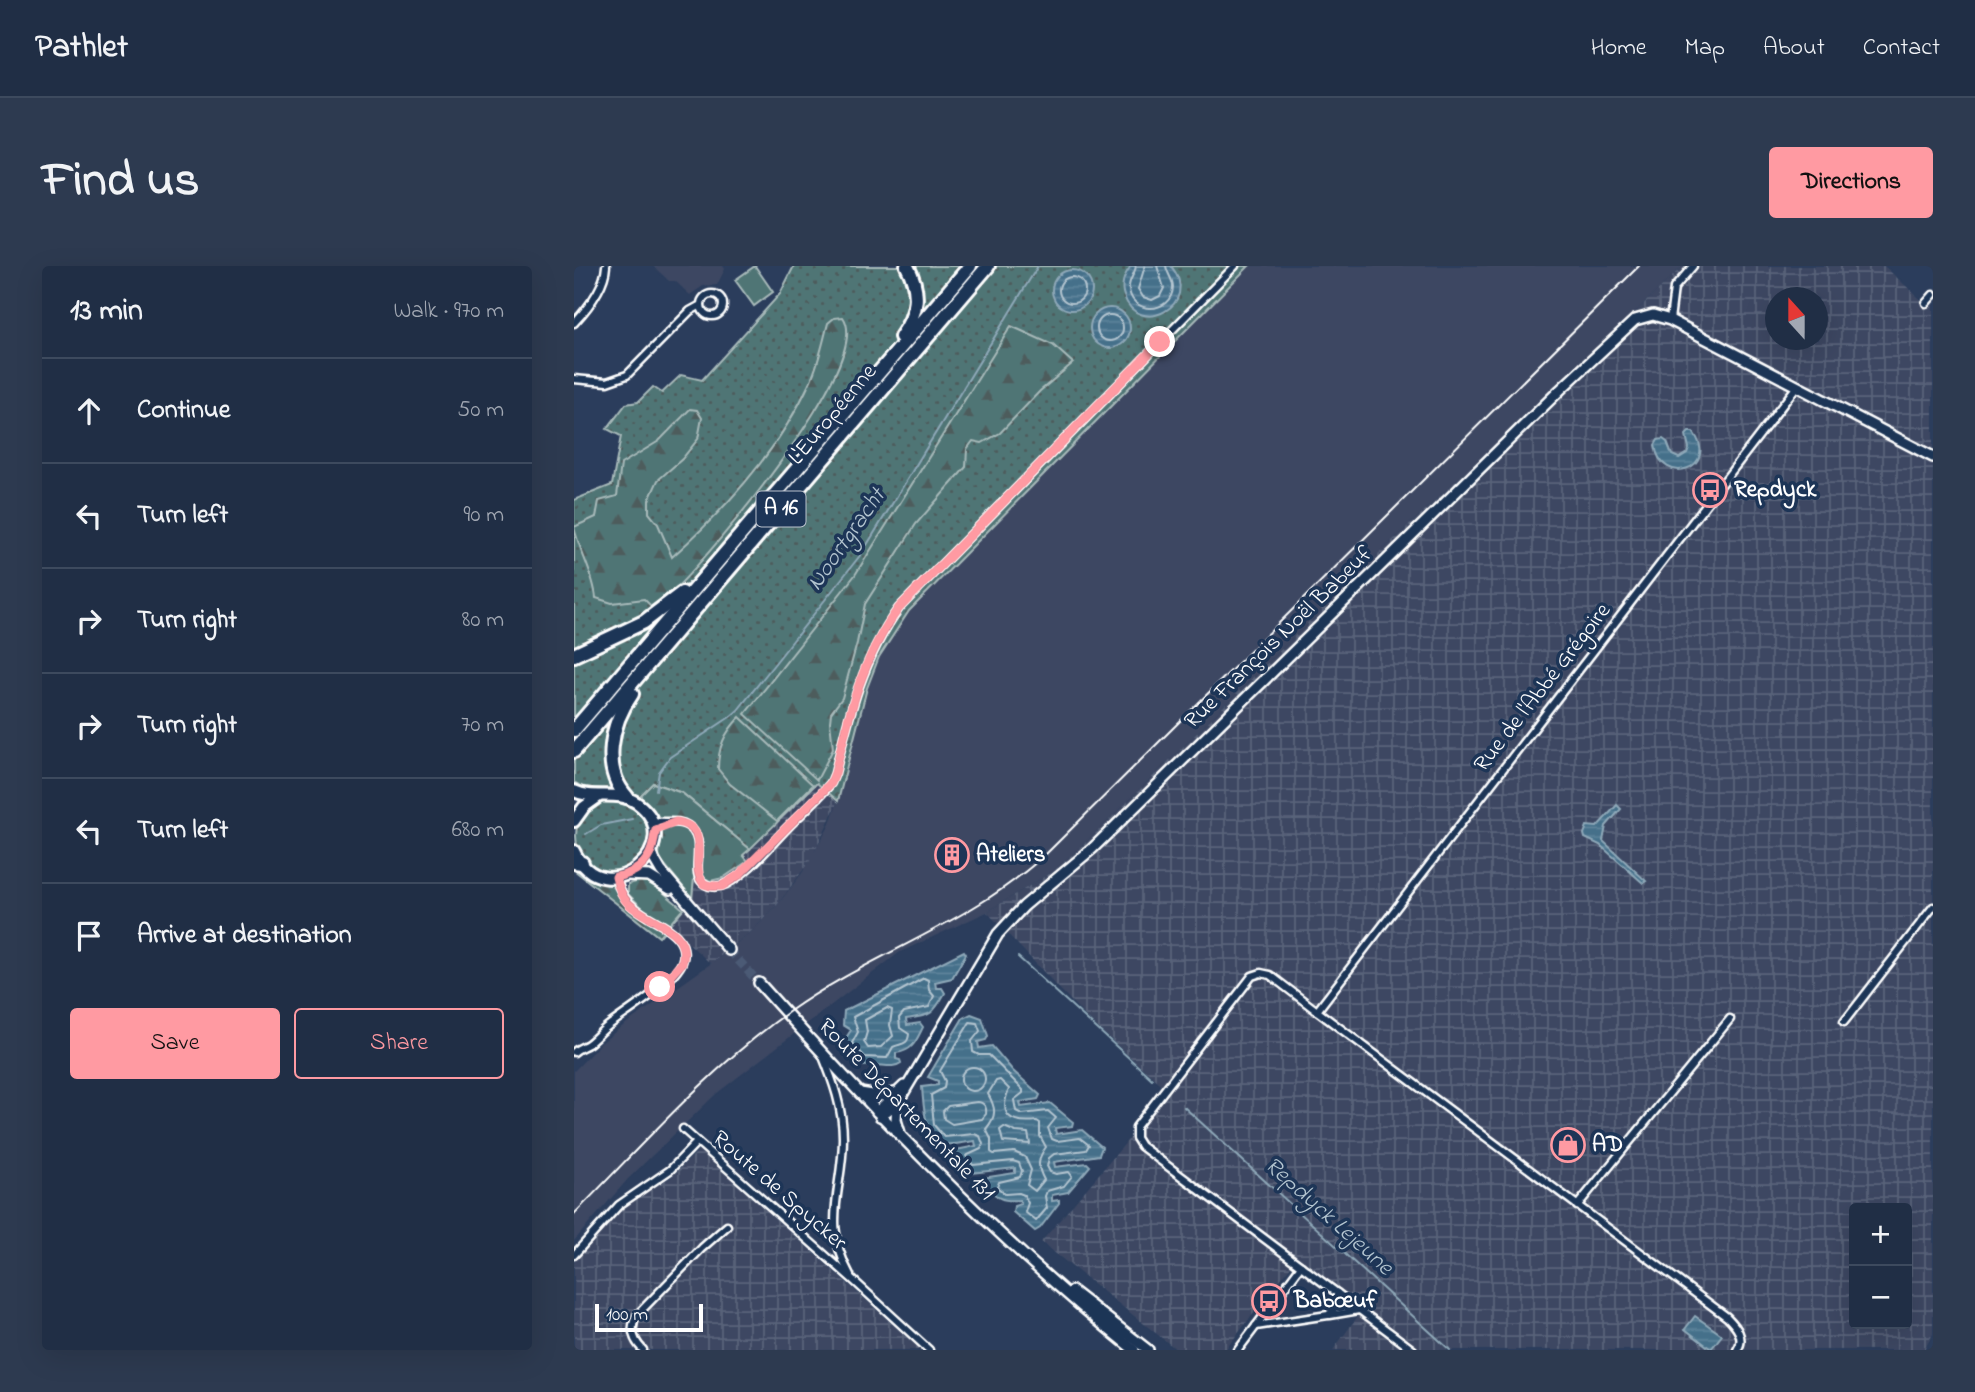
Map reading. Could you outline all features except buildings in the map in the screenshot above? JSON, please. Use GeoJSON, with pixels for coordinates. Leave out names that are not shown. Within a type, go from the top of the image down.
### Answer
{"type":"FeatureCollection","features":[{"type":"Feature","properties":{"kind":"highway"},"geometry":{"type":"LineString","coordinates":[[827,433],[910,323],[917,296],[906,266]]}},
{"type":"Feature","properties":{"kind":"highway","name":"L'Européenne"},"geometry":{"type":"LineString","coordinates":[[574,728],[970,266]]}},
{"type":"Feature","properties":{"kind":"highway","name":"L'Européenne"},"geometry":{"type":"LineString","coordinates":[[574,751],[988,266]]}},
{"type":"Feature","properties":{"kind":"highway"},"geometry":{"type":"LineString","coordinates":[[574,656],[616,638],[659,612],[738,537]]}},
{"type":"Feature","properties":{"kind":"highway"},"geometry":{"type":"LineString","coordinates":[[626,797],[616,783],[612,765],[617,719],[627,700],[687,620]]}},
{"type":"Feature","properties":{"kind":"main road"},"geometry":{"type":"LineString","coordinates":[[574,791],[587,796],[626,797],[641,806],[650,819],[654,833],[651,850],[641,866],[622,876],[597,874],[578,863],[574,851]]}},
{"type":"Feature","properties":{"kind":"main road"},"geometry":{"type":"LineString","coordinates":[[574,821],[584,807],[601,797]]}},
{"type":"Feature","properties":{"kind":"street"},"geometry":{"type":"LineString","coordinates":[[574,323],[597,291],[606,266]]}},
{"type":"Feature","properties":{"kind":"street"},"geometry":{"type":"LineString","coordinates":[[650,819],[658,823],[687,825],[697,837],[698,874],[706,885],[718,887],[726,884],[752,863],[831,783],[865,667],[879,637],[902,604],[1235,266]]}},
{"type":"Feature","properties":{"kind":"street"},"geometry":{"type":"LineString","coordinates":[[1693,266],[1676,284],[1670,320],[1933,457]]}},
{"type":"Feature","properties":{"kind":"street"},"geometry":{"type":"LineString","coordinates":[[1926,303],[1933,295]]}},
{"type":"Feature","properties":{"kind":"street"},"geometry":{"type":"LineString","coordinates":[[574,379],[607,382],[627,375],[688,313],[701,305]]}},
{"type":"Feature","properties":{"kind":"street","name":"Rue François Noël Babeuf"},"geometry":{"type":"LineString","coordinates":[[878,1114],[898,1102],[991,943],[1016,914],[1092,849],[1628,326],[1650,315],[1670,320]]}},
{"type":"Feature","properties":{"kind":"street","name":"Rue de l'Abbé Grégoire"},"geometry":{"type":"LineString","coordinates":[[1317,1011],[1797,386]]}},
{"type":"Feature","properties":{"kind":"street"},"geometry":{"type":"LineString","coordinates":[[654,833],[660,827],[673,822]]}},
{"type":"Feature","properties":{"kind":"street"},"geometry":{"type":"LineString","coordinates":[[651,850],[657,866],[729,950]]}},
{"type":"Feature","properties":{"kind":"street"},"geometry":{"type":"LineString","coordinates":[[574,1052],[660,987],[683,959],[683,948],[671,930],[628,904],[620,890],[622,876],[653,877],[687,903]]}},
{"type":"Feature","properties":{"kind":"street"},"geometry":{"type":"LineString","coordinates":[[1844,1022],[1933,907]]}},
{"type":"Feature","properties":{"kind":"street"},"geometry":{"type":"LineString","coordinates":[[1413,1350],[1141,1146],[1135,1132],[1139,1121],[1252,976],[1261,973],[1269,975],[1727,1317],[1737,1327],[1741,1336],[1741,1345],[1737,1350]]}},
{"type":"Feature","properties":{"kind":"street","name":"Route Départementale 131"},"geometry":{"type":"LineString","coordinates":[[759,984],[878,1114],[968,1203],[1073,1299],[1134,1350]]}},
{"type":"Feature","properties":{"kind":"street"},"geometry":{"type":"LineString","coordinates":[[1577,1206],[1730,1019]]}},
{"type":"Feature","properties":{"kind":"street","name":"Route de Spycker"},"geometry":{"type":"LineString","coordinates":[[821,1053],[833,1082],[841,1114],[842,1152],[834,1222],[841,1253],[852,1279]]}},
{"type":"Feature","properties":{"kind":"street","name":"Rue François Noël Babeuf"},"geometry":{"type":"LineString","coordinates":[[878,1114],[912,1076]]}},
{"type":"Feature","properties":{"kind":"street"},"geometry":{"type":"LineString","coordinates":[[858,1093],[883,1096],[900,1090]]}},
{"type":"Feature","properties":{"kind":"street"},"geometry":{"type":"LineString","coordinates":[[898,1102],[896,1120],[902,1138]]}},
{"type":"Feature","properties":{"kind":"street","name":"Route de Spycker"},"geometry":{"type":"LineString","coordinates":[[683,1129],[929,1350]]}},
{"type":"Feature","properties":{"kind":"street"},"geometry":{"type":"LineString","coordinates":[[574,1255],[619,1205],[670,1170],[697,1142]]}},
{"type":"Feature","properties":{"kind":"street"},"geometry":{"type":"LineString","coordinates":[[643,1350],[632,1331],[637,1315],[727,1226]]}},
{"type":"Feature","properties":{"kind":"street","name":"Route Départementale 131"},"geometry":{"type":"LineString","coordinates":[[1029,1258],[1148,1350]]}},
{"type":"Feature","properties":{"kind":"street"},"geometry":{"type":"LineString","coordinates":[[1239,1349],[1301,1266]]}},
{"type":"Feature","properties":{"kind":"street"},"geometry":{"type":"LineString","coordinates":[[1325,1315],[1336,1308],[1337,1293]]}},
{"type":"Feature","properties":{"kind":"street"},"geometry":{"type":"LineString","coordinates":[[1256,1326],[1359,1310]]}},
{"type":"Feature","properties":{"kind":"shaded area"},"geometry":{"type":"Polygon","coordinates":[[[653,266],[723,266],[725,269],[717,285],[703,286],[690,295],[653,266]]]}},
{"type":"Feature","properties":{"kind":"shaded area"},"geometry":{"type":"Polygon","coordinates":[[[1249,266],[1683,266],[1363,568],[1098,831],[1055,870],[987,912],[900,952],[716,1094],[628,1179],[574,1241],[574,1071],[601,1043],[720,957],[754,929],[778,904],[802,873],[828,828],[838,801],[867,688],[879,657],[909,611],[1249,266]]]}},
{"type":"Feature","properties":{"kind":"shaded area"},"geometry":{"type":"Polygon","coordinates":[[[1683,266],[1884,266],[1928,306],[1933,302],[1933,1334],[1924,1350],[1333,1350],[1358,1316],[1291,1266],[1225,1350],[1177,1350],[1041,1242],[1169,1092],[1088,1019],[987,912],[1055,870],[1098,831],[1363,568],[1683,266]]]}},
{"type":"Feature","properties":{"kind":"shaded area"},"geometry":{"type":"Polygon","coordinates":[[[818,782],[838,801],[812,858],[778,904],[754,929],[711,964],[669,925],[692,899],[694,878],[710,881],[723,878],[748,860],[743,855],[818,782]]]}},
{"type":"Feature","properties":{"kind":"shaded area"},"geometry":{"type":"Polygon","coordinates":[[[699,1150],[921,1350],[574,1350],[574,1262],[620,1210],[670,1178],[699,1150]]]}},
{"type":"Feature","properties":{"kind":"green space"},"geometry":{"type":"Polygon","coordinates":[[[755,266],[773,292],[754,306],[735,280],[755,266]]]}},
{"type":"Feature","properties":{"kind":"green space"},"geometry":{"type":"Polygon","coordinates":[[[794,266],[1249,266],[909,611],[879,657],[867,688],[838,801],[817,783],[750,849],[682,793],[653,783],[639,797],[624,789],[592,788],[574,782],[574,500],[612,485],[621,436],[607,429],[626,404],[638,402],[653,387],[662,393],[681,375],[702,380],[780,294],[794,266]]]}},
{"type":"Feature","properties":{"kind":"green space"},"geometry":{"type":"Polygon","coordinates":[[[843,317],[846,340],[835,373],[814,413],[785,456],[722,537],[671,593],[652,607],[644,599],[612,603],[596,598],[574,527],[596,517],[599,501],[617,496],[621,464],[659,441],[690,409],[697,410],[702,418],[698,439],[682,459],[658,480],[649,500],[649,513],[658,524],[672,557],[713,518],[768,453],[784,430],[811,380],[828,323],[834,318],[843,317]]]}},
{"type":"Feature","properties":{"kind":"green space"},"geometry":{"type":"Polygon","coordinates":[[[1011,326],[1053,345],[1073,363],[1040,391],[1000,433],[982,443],[973,441],[967,449],[966,467],[916,524],[865,604],[842,698],[831,713],[833,749],[817,780],[745,714],[855,575],[1011,326]]]}},
{"type":"Feature","properties":{"kind":"green space"},"geometry":{"type":"Polygon","coordinates":[[[740,717],[813,785],[777,821],[730,784],[718,769],[723,741],[740,717]]]}},
{"type":"Feature","properties":{"kind":"green space"},"geometry":{"type":"Polygon","coordinates":[[[653,783],[682,793],[750,849],[743,855],[748,861],[723,878],[710,881],[694,878],[692,898],[660,859],[660,824],[652,808],[639,797],[653,783]]]}},
{"type":"Feature","properties":{"kind":"green space"},"geometry":{"type":"Polygon","coordinates":[[[612,800],[632,806],[642,816],[648,836],[642,856],[632,866],[612,872],[592,866],[582,856],[576,836],[582,816],[592,806],[612,800]]]}},
{"type":"Feature","properties":{"kind":"green space"},"geometry":{"type":"Polygon","coordinates":[[[574,870],[590,880],[612,885],[635,911],[665,930],[659,937],[574,870]]]}},
{"type":"Feature","properties":{"kind":"green space"},"geometry":{"type":"Polygon","coordinates":[[[644,880],[651,882],[683,909],[669,925],[648,913],[628,894],[628,884],[644,880]]]}},
{"type":"Feature","properties":{"kind":"water"},"geometry":{"type":"Polygon","coordinates":[[[1131,266],[1171,266],[1179,280],[1179,293],[1174,304],[1153,315],[1142,315],[1131,308],[1122,288],[1131,266]]]}},
{"type":"Feature","properties":{"kind":"water"},"geometry":{"type":"Polygon","coordinates":[[[1072,270],[1080,271],[1086,276],[1091,282],[1091,298],[1086,304],[1080,309],[1072,310],[1064,309],[1058,304],[1053,298],[1052,290],[1053,282],[1058,276],[1064,271],[1072,270]]]}},
{"type":"Feature","properties":{"kind":"water"},"geometry":{"type":"Polygon","coordinates":[[[1110,308],[1118,309],[1124,314],[1129,320],[1129,336],[1124,342],[1118,347],[1110,348],[1102,347],[1096,342],[1091,336],[1090,328],[1091,320],[1096,314],[1102,309],[1110,308]]]}},
{"type":"Feature","properties":{"kind":"water"},"geometry":{"type":"Polygon","coordinates":[[[1693,432],[1700,445],[1700,455],[1695,464],[1677,470],[1667,467],[1660,459],[1655,445],[1658,440],[1667,442],[1672,455],[1679,458],[1687,453],[1689,448],[1686,435],[1693,432]]]}},
{"type":"Feature","properties":{"kind":"water"},"geometry":{"type":"Polygon","coordinates":[[[1617,805],[1621,809],[1606,826],[1603,841],[1646,881],[1643,883],[1600,845],[1585,838],[1587,826],[1597,827],[1617,805]]]}},
{"type":"Feature","properties":{"kind":"water"},"geometry":{"type":"Polygon","coordinates":[[[964,951],[966,954],[952,978],[935,982],[936,988],[942,988],[945,993],[934,1010],[926,1015],[906,1019],[907,1025],[920,1023],[923,1027],[910,1048],[896,1053],[896,1059],[901,1063],[893,1066],[864,1066],[847,1049],[844,1041],[851,1030],[843,1025],[844,1011],[964,951]]]}},
{"type":"Feature","properties":{"kind":"water"},"geometry":{"type":"Polygon","coordinates":[[[971,1014],[982,1018],[988,1036],[986,1040],[978,1042],[979,1048],[992,1046],[1013,1071],[1040,1095],[1038,1099],[1020,1102],[1021,1107],[1050,1103],[1073,1122],[1072,1126],[1055,1128],[1056,1134],[1082,1130],[1102,1147],[1099,1155],[1054,1162],[1055,1167],[1087,1163],[1090,1166],[1068,1192],[1052,1195],[1052,1201],[1059,1200],[1059,1203],[1035,1231],[1013,1212],[1014,1206],[1021,1204],[1020,1200],[999,1197],[983,1183],[982,1178],[1015,1173],[1015,1168],[971,1173],[951,1151],[976,1146],[975,1141],[941,1143],[928,1127],[922,1087],[938,1085],[938,1081],[928,1077],[963,1018],[971,1014]]]}},
{"type":"Feature","properties":{"kind":"water"},"geometry":{"type":"Polygon","coordinates":[[[1695,1316],[1722,1335],[1711,1349],[1685,1329],[1695,1316]]]}},
{"type":"Feature","properties":{"kind":"waterway","name":"Noortgracht"},"geometry":{"type":"LineString","coordinates":[[656,790],[659,772],[670,757],[738,710],[862,553],[1038,266]]}},
{"type":"Feature","properties":{"kind":"waterway","name":"Noortgracht"},"geometry":{"type":"LineString","coordinates":[[586,834],[601,825],[632,819]]}},
{"type":"Feature","properties":{"kind":"waterway","name":"Repdyck Lejeune"},"geometry":{"type":"LineString","coordinates":[[1018,957],[1152,1079]]}},
{"type":"Feature","properties":{"kind":"waterway","name":"Repdyck Lejeune"},"geometry":{"type":"LineString","coordinates":[[1184,1107],[1450,1350]]}},
{"type":"Feature","properties":{"kind":"tunnel"},"geometry":{"type":"LineString","coordinates":[[729,950],[759,983]]}},
{"type":"Feature","properties":{"kind":"railway"},"geometry":{"type":"LineString","coordinates":[[574,1214],[678,1108],[761,1033],[836,982],[979,904],[1043,857],[1639,266]]}},
{"type":"Feature","properties":{"kind":"place","name":"Repdyck"},"geometry":{"type":"Point","coordinates":[1710,490]}},
{"type":"Feature","properties":{"kind":"place","name":"Ateliers"},"geometry":{"type":"Point","coordinates":[952,855]}},
{"type":"Feature","properties":{"kind":"place","name":"AD"},"geometry":{"type":"Point","coordinates":[1568,1145]}},
{"type":"Feature","properties":{"kind":"place","name":"Babœuf"},"geometry":{"type":"Point","coordinates":[1269,1301]}},
{"type":"Feature","properties":{"kind":"route"},"geometry":{"type":"LineString","coordinates":[[660,987],[682,963],[682,945],[673,932],[628,904],[616,877],[629,874],[641,866],[650,852],[656,830],[676,822],[689,827],[697,837],[698,874],[704,884],[722,886],[752,863],[831,783],[865,667],[879,637],[899,608],[1160,342]]}}]}
